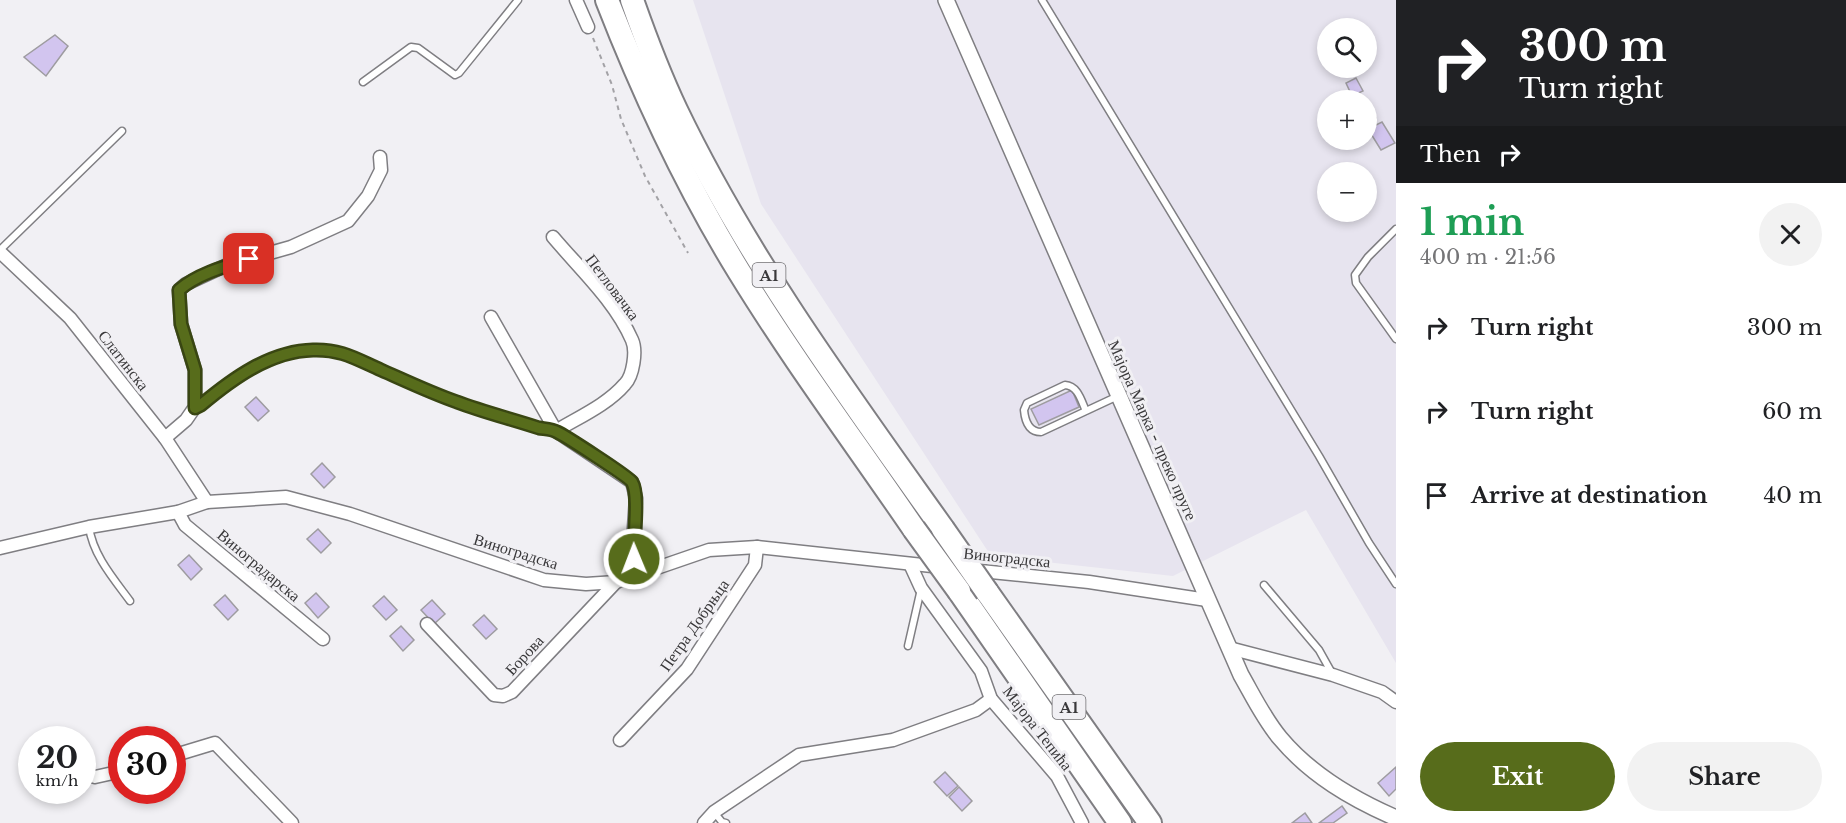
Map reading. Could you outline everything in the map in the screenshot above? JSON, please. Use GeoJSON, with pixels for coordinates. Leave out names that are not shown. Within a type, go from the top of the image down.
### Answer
{"type":"FeatureCollection","features":[{"type":"Feature","properties":{"kind":"highway","name":"A1"},"geometry":{"type":"LineString","coordinates":[[607,0],[651,106],[715,231],[741,274],[810,380],[1120,823]]}},
{"type":"Feature","properties":{"kind":"highway","name":"A1"},"geometry":{"type":"LineString","coordinates":[[632,0],[675,108],[753,250],[807,335],[1150,823]]}},
{"type":"Feature","properties":{"kind":"street"},"geometry":{"type":"LineString","coordinates":[[576,0],[588,27]]}},
{"type":"Feature","properties":{"kind":"street","name":"Мајора Марка - преко пруге"},"geometry":{"type":"LineString","coordinates":[[946,0],[1229,648],[1263,712],[1279,736],[1318,775],[1346,794],[1396,818]]}},
{"type":"Feature","properties":{"kind":"street"},"geometry":{"type":"LineString","coordinates":[[165,438],[186,420],[195,408],[195,370],[181,324],[179,290],[186,284],[227,265],[291,248],[348,221],[368,196],[381,170],[380,157]]}},
{"type":"Feature","properties":{"kind":"street","name":"Петловачка"},"geometry":{"type":"LineString","coordinates":[[553,237],[615,310],[633,342],[633,365],[627,383],[606,401],[556,431]]}},
{"type":"Feature","properties":{"kind":"street","name":"Слатинска"},"geometry":{"type":"LineString","coordinates":[[0,251],[70,318],[165,438],[207,502]]}},
{"type":"Feature","properties":{"kind":"street"},"geometry":{"type":"LineString","coordinates":[[491,317],[556,431],[632,482],[636,498],[633,542],[636,576]]}},
{"type":"Feature","properties":{"kind":"street","name":"Виноградска"},"geometry":{"type":"LineString","coordinates":[[0,548],[89,527],[178,512],[207,502],[286,497],[350,514],[544,579],[586,584],[616,582],[709,550],[757,547],[1089,582],[1208,600]]}},
{"type":"Feature","properties":{"kind":"street","name":"Виноградарска"},"geometry":{"type":"LineString","coordinates":[[178,512],[185,525],[323,639]]}},
{"type":"Feature","properties":{"kind":"street","name":"Петра Добрњца"},"geometry":{"type":"LineString","coordinates":[[620,740],[687,669],[755,565],[757,547]]}},
{"type":"Feature","properties":{"kind":"street","name":"Мајора Тепића"},"geometry":{"type":"LineString","coordinates":[[910,564],[921,588],[981,671],[991,699],[1057,776],[1082,823]]}},
{"type":"Feature","properties":{"kind":"street","name":"Борова"},"geometry":{"type":"LineString","coordinates":[[428,624],[494,695],[503,696],[512,692],[616,582]]}},
{"type":"Feature","properties":{"kind":"street"},"geometry":{"type":"LineString","coordinates":[[1229,648],[1333,675],[1382,692],[1396,702]]}},
{"type":"Feature","properties":{"kind":"street"},"geometry":{"type":"LineString","coordinates":[[704,823],[714,812],[799,754],[893,740],[976,710],[991,699]]}},
{"type":"Feature","properties":{"kind":"street"},"geometry":{"type":"LineString","coordinates":[[186,752],[215,743],[292,823]]}},
{"type":"Feature","properties":{"kind":"lane"},"geometry":{"type":"LineString","coordinates":[[363,82],[411,46],[418,48],[455,75],[459,73],[518,0]]}},
{"type":"Feature","properties":{"kind":"lane"},"geometry":{"type":"LineString","coordinates":[[1044,1],[1395,580]]}},
{"type":"Feature","properties":{"kind":"lane","name":"Слатинска"},"geometry":{"type":"LineString","coordinates":[[0,251],[122,131]]}},
{"type":"Feature","properties":{"kind":"lane"},"geometry":{"type":"LineString","coordinates":[[1396,229],[1368,256],[1354,275],[1356,283],[1396,339]]}},
{"type":"Feature","properties":{"kind":"lane"},"geometry":{"type":"LineString","coordinates":[[195,408],[230,381],[261,364],[288,354],[311,350],[337,351],[458,403],[556,431]]}},
{"type":"Feature","properties":{"kind":"lane"},"geometry":{"type":"LineString","coordinates":[[1086,411],[1076,390],[1070,385],[1065,385],[1027,403],[1024,410],[1027,424],[1038,432],[1086,411],[1118,396]]}},
{"type":"Feature","properties":{"kind":"lane"},"geometry":{"type":"LineString","coordinates":[[89,527],[91,538],[104,565],[130,601]]}},
{"type":"Feature","properties":{"kind":"lane"},"geometry":{"type":"LineString","coordinates":[[1264,585],[1319,650],[1333,675]]}},
{"type":"Feature","properties":{"kind":"lane"},"geometry":{"type":"LineString","coordinates":[[908,646],[921,588]]}},
{"type":"Feature","properties":{"kind":"lane"},"geometry":{"type":"LineString","coordinates":[[714,812],[722,822],[726,823]]}},
{"type":"Feature","properties":{"kind":"path"},"geometry":{"type":"LineString","coordinates":[[588,27],[612,85],[621,119],[645,176],[688,254]]}},
{"type":"Feature","properties":{"kind":"shaded area"},"geometry":{"type":"Polygon","coordinates":[[[693,0],[1396,0],[1396,663],[1306,510],[1173,576],[991,556],[761,204],[693,0]]]}},
{"type":"Feature","properties":{"kind":"building"},"geometry":{"type":"Polygon","coordinates":[[[55,35],[68,46],[46,76],[24,57],[55,35]]]}},
{"type":"Feature","properties":{"kind":"building"},"geometry":{"type":"Polygon","coordinates":[[[1356,78],[1362,90],[1349,90],[1346,83],[1356,78]]]}},
{"type":"Feature","properties":{"kind":"building"},"geometry":{"type":"Polygon","coordinates":[[[1382,122],[1395,143],[1381,150],[1377,144],[1377,124],[1382,122]]]}},
{"type":"Feature","properties":{"kind":"building"},"geometry":{"type":"Polygon","coordinates":[[[1072,390],[1079,407],[1039,425],[1031,409],[1072,390]]]}},
{"type":"Feature","properties":{"kind":"building"},"geometry":{"type":"Polygon","coordinates":[[[256,397],[269,411],[258,421],[245,407],[256,397]]]}},
{"type":"Feature","properties":{"kind":"building"},"geometry":{"type":"Polygon","coordinates":[[[322,463],[335,477],[324,488],[311,474],[322,463]]]}},
{"type":"Feature","properties":{"kind":"building"},"geometry":{"type":"Polygon","coordinates":[[[318,529],[331,543],[321,553],[307,539],[318,529]]]}},
{"type":"Feature","properties":{"kind":"building"},"geometry":{"type":"Polygon","coordinates":[[[189,555],[202,569],[191,580],[178,565],[189,555]]]}},
{"type":"Feature","properties":{"kind":"building"},"geometry":{"type":"Polygon","coordinates":[[[316,593],[329,607],[318,618],[305,603],[316,593]]]}},
{"type":"Feature","properties":{"kind":"building"},"geometry":{"type":"Polygon","coordinates":[[[225,595],[238,610],[228,620],[214,605],[225,595]]]}},
{"type":"Feature","properties":{"kind":"building"},"geometry":{"type":"Polygon","coordinates":[[[384,596],[397,610],[386,620],[373,606],[384,596]]]}},
{"type":"Feature","properties":{"kind":"building"},"geometry":{"type":"Polygon","coordinates":[[[432,600],[445,614],[434,624],[421,610],[432,600]]]}},
{"type":"Feature","properties":{"kind":"building"},"geometry":{"type":"Polygon","coordinates":[[[484,615],[497,629],[486,639],[473,625],[484,615]]]}},
{"type":"Feature","properties":{"kind":"building"},"geometry":{"type":"Polygon","coordinates":[[[401,626],[414,640],[403,651],[390,636],[401,626]]]}},
{"type":"Feature","properties":{"kind":"building"},"geometry":{"type":"Polygon","coordinates":[[[1396,767],[1396,789],[1389,796],[1378,783],[1396,767]]]}},
{"type":"Feature","properties":{"kind":"building"},"geometry":{"type":"Polygon","coordinates":[[[945,772],[958,786],[947,796],[934,782],[945,772]]]}},
{"type":"Feature","properties":{"kind":"building"},"geometry":{"type":"Polygon","coordinates":[[[959,787],[972,801],[962,811],[949,797],[959,787]]]}},
{"type":"Feature","properties":{"kind":"building"},"geometry":{"type":"Polygon","coordinates":[[[1342,806],[1347,813],[1333,823],[1319,823],[1342,806]]]}},
{"type":"Feature","properties":{"kind":"building"},"geometry":{"type":"Polygon","coordinates":[[[1305,813],[1312,823],[1292,823],[1305,813]]]}},
{"type":"Feature","properties":{"kind":"route"},"geometry":{"type":"LineString","coordinates":[[249,259],[227,265],[186,284],[179,290],[181,324],[195,370],[195,408],[230,381],[261,364],[288,354],[311,350],[337,351],[352,356],[379,370],[458,403],[556,431],[617,470],[632,482],[636,498],[634,559]]}}]}
